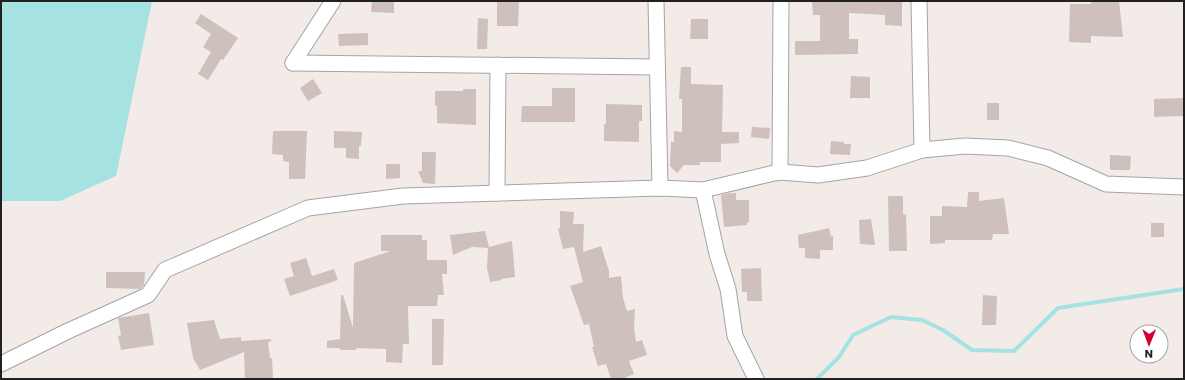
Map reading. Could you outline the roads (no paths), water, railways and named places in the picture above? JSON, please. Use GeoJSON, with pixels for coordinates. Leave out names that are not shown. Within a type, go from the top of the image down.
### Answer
{"type":"FeatureCollection","features":[{"type":"Feature","properties":{"kind":"street"},"geometry":{"type":"LineString","coordinates":[[333,1],[293,63],[657,67]]}},
{"type":"Feature","properties":{"kind":"street"},"geometry":{"type":"LineString","coordinates":[[656,1],[660,188]]}},
{"type":"Feature","properties":{"kind":"street"},"geometry":{"type":"LineString","coordinates":[[780,172],[781,1]]}},
{"type":"Feature","properties":{"kind":"street"},"geometry":{"type":"LineString","coordinates":[[919,1],[922,150]]}},
{"type":"Feature","properties":{"kind":"street"},"geometry":{"type":"LineString","coordinates":[[497,193],[498,65]]}},
{"type":"Feature","properties":{"kind":"street"},"geometry":{"type":"LineString","coordinates":[[1,364],[68,331],[148,295],[166,270],[308,208],[403,196],[660,188],[703,190],[780,172],[818,175],[868,168],[922,150],[966,146],[1008,148],[1048,158],[1106,184],[1184,187]]}},
{"type":"Feature","properties":{"kind":"street"},"geometry":{"type":"LineString","coordinates":[[703,190],[717,254],[728,289],[735,336],[756,379]]}},
{"type":"Feature","properties":{"kind":"water"},"geometry":{"type":"Polygon","coordinates":[[[1,1],[152,1],[116,176],[60,201],[1,201],[1,1]]]}},
{"type":"Feature","properties":{"kind":"waterway"},"geometry":{"type":"LineString","coordinates":[[817,379],[839,357],[853,335],[891,317],[922,320],[943,330],[972,350],[1014,351],[1058,308],[1184,289]]}}]}
